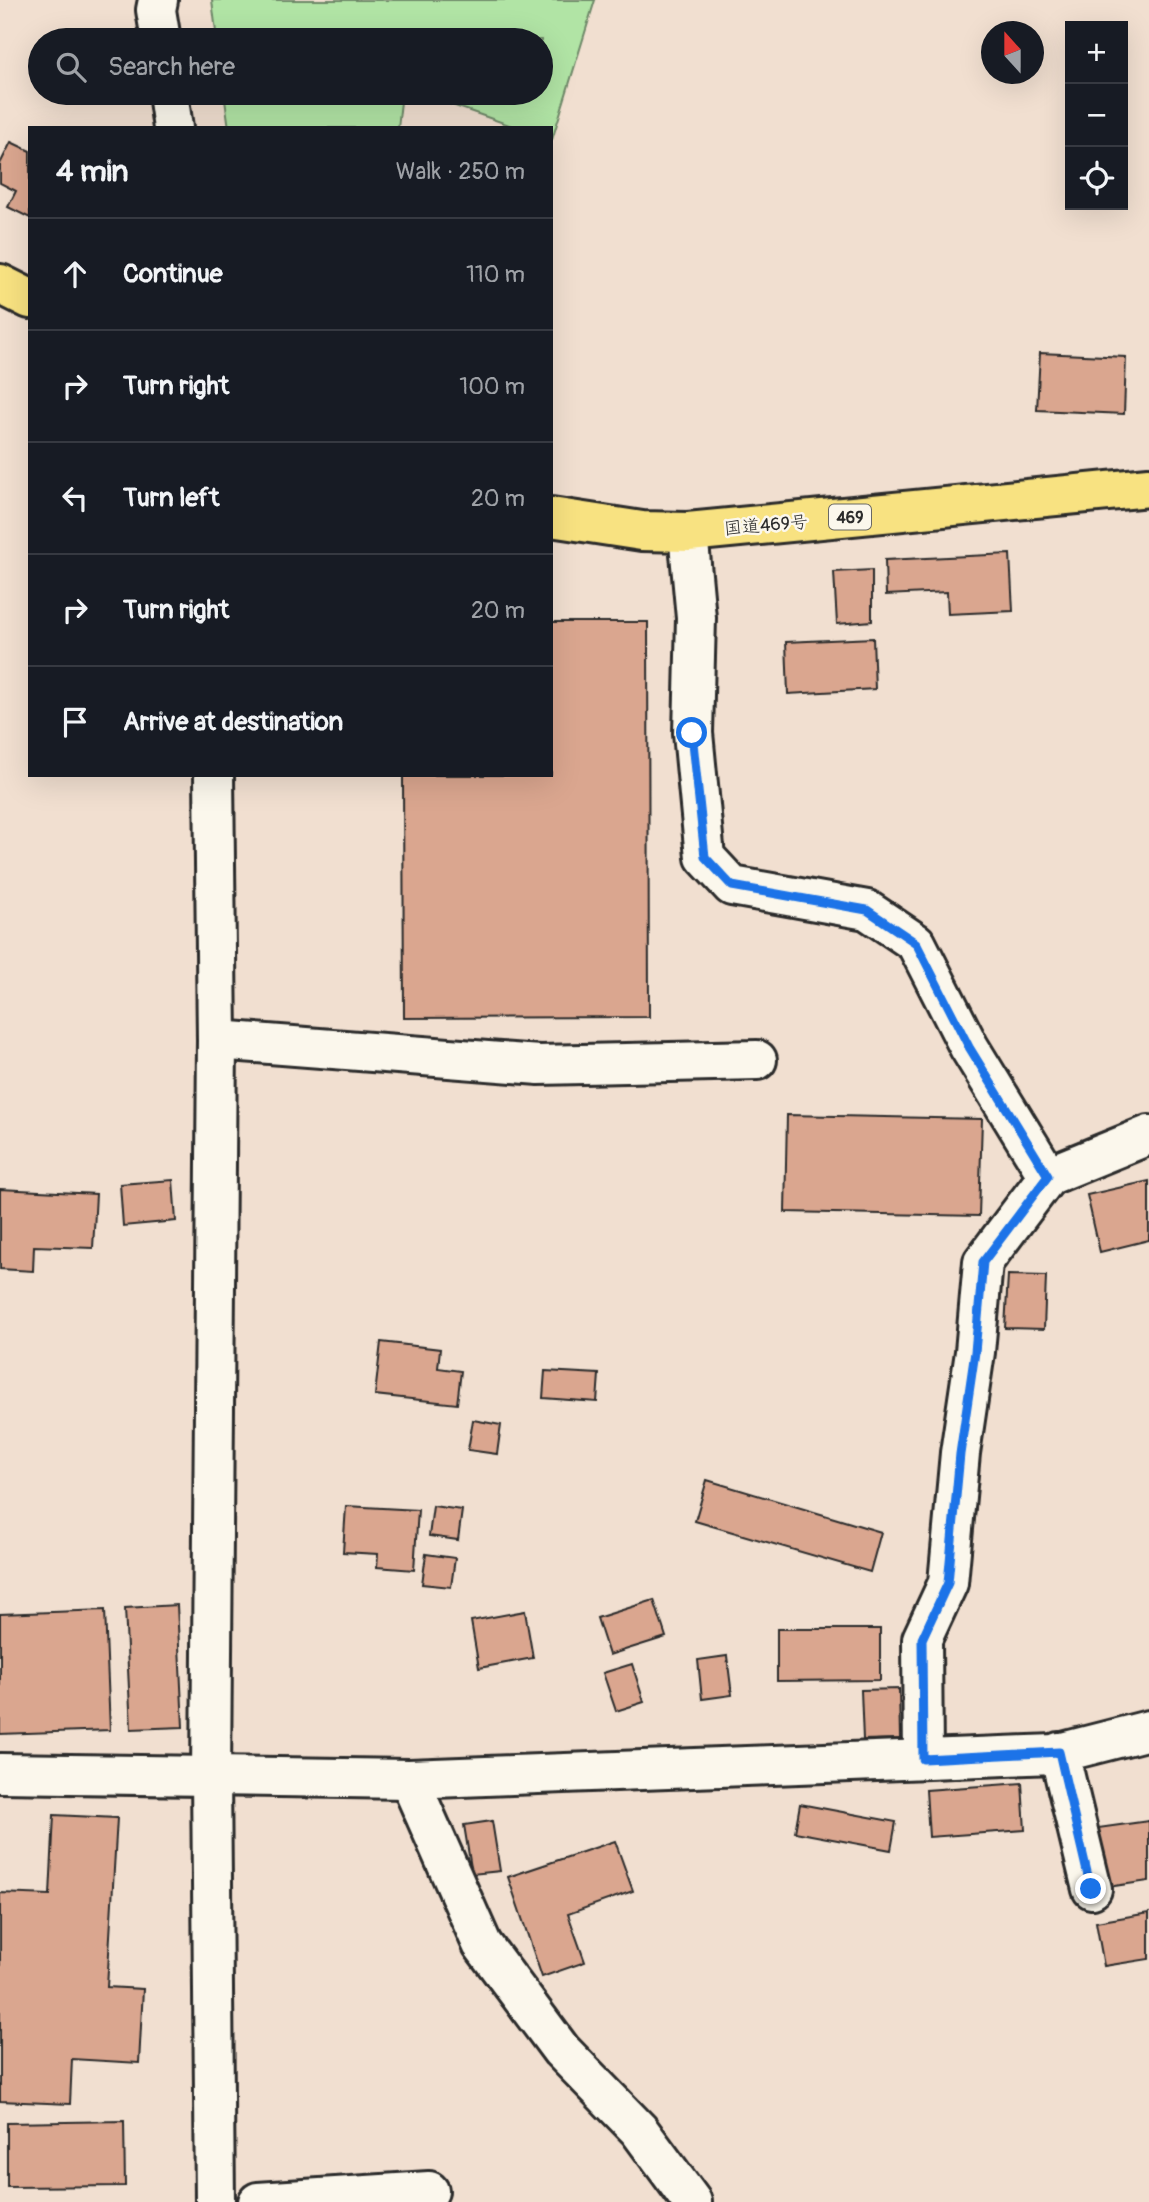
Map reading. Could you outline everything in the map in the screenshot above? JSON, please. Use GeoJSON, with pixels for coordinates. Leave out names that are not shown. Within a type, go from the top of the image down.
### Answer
{"type":"FeatureCollection","features":[{"type":"Feature","properties":{"kind":"highway"},"geometry":{"type":"LineString","coordinates":[[0,284],[28,298]]}},
{"type":"Feature","properties":{"kind":"highway","name":"国道469号"},"geometry":{"type":"LineString","coordinates":[[553,517],[642,531],[688,532],[1149,487]]}},
{"type":"Feature","properties":{"kind":"street"},"geometry":{"type":"LineString","coordinates":[[158,0],[156,10],[158,28]]}},
{"type":"Feature","properties":{"kind":"street"},"geometry":{"type":"LineString","coordinates":[[170,105],[173,126]]}},
{"type":"Feature","properties":{"kind":"street"},"geometry":{"type":"LineString","coordinates":[[688,532],[696,618],[692,733],[705,857],[732,886],[867,910],[916,943],[969,1047],[1048,1176]]}},
{"type":"Feature","properties":{"kind":"street"},"geometry":{"type":"LineString","coordinates":[[214,777],[217,1040],[211,1776],[215,2202]]}},
{"type":"Feature","properties":{"kind":"street"},"geometry":{"type":"LineString","coordinates":[[217,1040],[539,1065],[757,1060]]}},
{"type":"Feature","properties":{"kind":"street"},"geometry":{"type":"LineString","coordinates":[[923,1759],[922,1639],[948,1583],[983,1262],[1048,1176],[1149,1135]]}},
{"type":"Feature","properties":{"kind":"street"},"geometry":{"type":"LineString","coordinates":[[0,1773],[409,1779],[1059,1752],[1149,1730]]}},
{"type":"Feature","properties":{"kind":"street"},"geometry":{"type":"LineString","coordinates":[[1059,1752],[1091,1889]]}},
{"type":"Feature","properties":{"kind":"street"},"geometry":{"type":"LineString","coordinates":[[409,1779],[482,1944],[561,2050],[639,2130],[692,2202]]}},
{"type":"Feature","properties":{"kind":"street"},"geometry":{"type":"LineString","coordinates":[[258,2202],[429,2191]]}},
{"type":"Feature","properties":{"kind":"green space"},"geometry":{"type":"Polygon","coordinates":[[[212,0],[595,0],[553,137],[553,126],[512,126],[452,105],[553,105],[553,28],[216,28],[212,0]]]}},
{"type":"Feature","properties":{"kind":"green space"},"geometry":{"type":"Polygon","coordinates":[[[226,105],[401,105],[398,126],[229,126],[226,105]]]}},
{"type":"Feature","properties":{"kind":"building"},"geometry":{"type":"Polygon","coordinates":[[[11,142],[28,150],[28,217],[8,207],[16,191],[0,183],[0,164],[11,142]]]}},
{"type":"Feature","properties":{"kind":"building"},"geometry":{"type":"Polygon","coordinates":[[[1040,353],[1126,357],[1124,414],[1037,410],[1040,353]]]}},
{"type":"Feature","properties":{"kind":"building"},"geometry":{"type":"Polygon","coordinates":[[[1010,554],[1013,611],[948,614],[947,592],[886,595],[885,560],[1010,554]]]}},
{"type":"Feature","properties":{"kind":"building"},"geometry":{"type":"Polygon","coordinates":[[[872,570],[872,621],[837,624],[834,572],[872,570]]]}},
{"type":"Feature","properties":{"kind":"building"},"geometry":{"type":"Polygon","coordinates":[[[553,622],[648,622],[649,1017],[404,1018],[403,777],[553,777],[553,622]]]}},
{"type":"Feature","properties":{"kind":"building"},"geometry":{"type":"Polygon","coordinates":[[[873,638],[875,689],[788,694],[786,642],[873,638]]]}},
{"type":"Feature","properties":{"kind":"building"},"geometry":{"type":"Polygon","coordinates":[[[787,1115],[982,1119],[979,1216],[785,1212],[787,1115]]]}},
{"type":"Feature","properties":{"kind":"building"},"geometry":{"type":"Polygon","coordinates":[[[173,1180],[176,1221],[123,1226],[120,1184],[173,1180]]]}},
{"type":"Feature","properties":{"kind":"building"},"geometry":{"type":"Polygon","coordinates":[[[1149,1181],[1149,1240],[1100,1252],[1087,1195],[1149,1181]]]}},
{"type":"Feature","properties":{"kind":"building"},"geometry":{"type":"Polygon","coordinates":[[[0,1189],[96,1194],[93,1248],[34,1246],[33,1271],[0,1269],[0,1189]]]}},
{"type":"Feature","properties":{"kind":"building"},"geometry":{"type":"Polygon","coordinates":[[[1008,1275],[1046,1276],[1044,1329],[1005,1328],[1008,1275]]]}},
{"type":"Feature","properties":{"kind":"building"},"geometry":{"type":"Polygon","coordinates":[[[381,1342],[440,1349],[438,1368],[461,1371],[457,1404],[375,1395],[381,1342]]]}},
{"type":"Feature","properties":{"kind":"building"},"geometry":{"type":"Polygon","coordinates":[[[545,1371],[599,1374],[597,1402],[543,1398],[545,1371]]]}},
{"type":"Feature","properties":{"kind":"building"},"geometry":{"type":"Polygon","coordinates":[[[473,1420],[501,1425],[497,1454],[468,1450],[473,1420]]]}},
{"type":"Feature","properties":{"kind":"building"},"geometry":{"type":"Polygon","coordinates":[[[707,1480],[881,1532],[870,1572],[695,1521],[707,1480]]]}},
{"type":"Feature","properties":{"kind":"building"},"geometry":{"type":"Polygon","coordinates":[[[346,1506],[418,1510],[414,1570],[377,1567],[378,1554],[343,1552],[346,1506]]]}},
{"type":"Feature","properties":{"kind":"building"},"geometry":{"type":"Polygon","coordinates":[[[433,1506],[462,1510],[458,1540],[429,1536],[433,1506]]]}},
{"type":"Feature","properties":{"kind":"building"},"geometry":{"type":"Polygon","coordinates":[[[426,1554],[455,1558],[451,1587],[422,1584],[426,1554]]]}},
{"type":"Feature","properties":{"kind":"building"},"geometry":{"type":"Polygon","coordinates":[[[654,1600],[666,1637],[609,1655],[597,1618],[654,1600]]]}},
{"type":"Feature","properties":{"kind":"building"},"geometry":{"type":"Polygon","coordinates":[[[177,1605],[183,1727],[131,1729],[125,1608],[177,1605]]]}},
{"type":"Feature","properties":{"kind":"building"},"geometry":{"type":"Polygon","coordinates":[[[105,1610],[110,1730],[0,1734],[0,1614],[105,1610]]]}},
{"type":"Feature","properties":{"kind":"building"},"geometry":{"type":"Polygon","coordinates":[[[525,1611],[533,1658],[479,1668],[471,1621],[525,1611]]]}},
{"type":"Feature","properties":{"kind":"building"},"geometry":{"type":"Polygon","coordinates":[[[777,1629],[880,1629],[880,1680],[777,1681],[777,1629]]]}},
{"type":"Feature","properties":{"kind":"building"},"geometry":{"type":"Polygon","coordinates":[[[727,1656],[732,1695],[702,1699],[698,1660],[727,1656]]]}},
{"type":"Feature","properties":{"kind":"building"},"geometry":{"type":"Polygon","coordinates":[[[632,1664],[644,1702],[616,1711],[603,1673],[632,1664]]]}},
{"type":"Feature","properties":{"kind":"building"},"geometry":{"type":"Polygon","coordinates":[[[899,1689],[900,1739],[863,1740],[861,1690],[899,1689]]]}},
{"type":"Feature","properties":{"kind":"building"},"geometry":{"type":"Polygon","coordinates":[[[1022,1783],[1025,1830],[929,1837],[926,1790],[1022,1783]]]}},
{"type":"Feature","properties":{"kind":"building"},"geometry":{"type":"Polygon","coordinates":[[[800,1804],[896,1822],[891,1850],[795,1832],[800,1804]]]}},
{"type":"Feature","properties":{"kind":"building"},"geometry":{"type":"Polygon","coordinates":[[[54,1815],[117,1818],[107,1987],[143,1989],[139,2063],[72,2059],[70,2104],[0,2101],[0,1893],[50,1895],[54,1815]]]}},
{"type":"Feature","properties":{"kind":"building"},"geometry":{"type":"Polygon","coordinates":[[[492,1821],[500,1871],[472,1874],[464,1825],[492,1821]]]}},
{"type":"Feature","properties":{"kind":"building"},"geometry":{"type":"Polygon","coordinates":[[[1149,1821],[1149,1881],[1107,1887],[1098,1828],[1149,1821]]]}},
{"type":"Feature","properties":{"kind":"building"},"geometry":{"type":"Polygon","coordinates":[[[615,1841],[633,1891],[568,1914],[585,1962],[542,1977],[508,1877],[615,1841]]]}},
{"type":"Feature","properties":{"kind":"building"},"geometry":{"type":"Polygon","coordinates":[[[1149,1913],[1149,1959],[1104,1966],[1096,1922],[1149,1913]]]}},
{"type":"Feature","properties":{"kind":"building"},"geometry":{"type":"Polygon","coordinates":[[[124,2121],[125,2186],[7,2187],[7,2123],[124,2121]]]}},
{"type":"Feature","properties":{"kind":"route"},"geometry":{"type":"LineString","coordinates":[[692,733],[705,857],[732,886],[867,910],[916,943],[969,1047],[1048,1176],[983,1262],[948,1583],[922,1639],[923,1759],[1059,1752],[1091,1889]]}}]}
